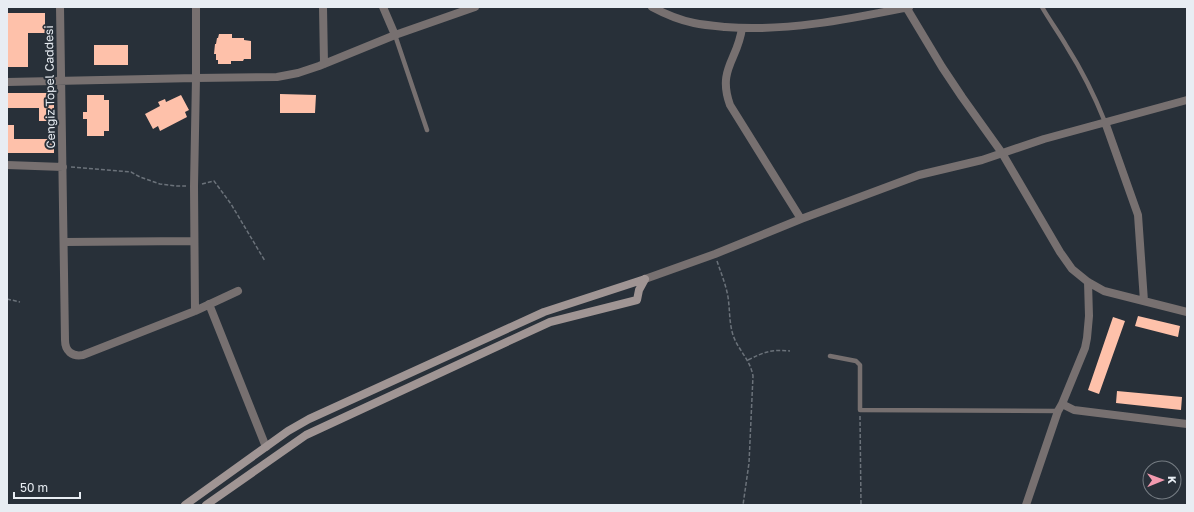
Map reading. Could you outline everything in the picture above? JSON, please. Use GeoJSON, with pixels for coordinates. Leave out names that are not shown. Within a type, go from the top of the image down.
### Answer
{"type":"FeatureCollection","features":[{"type":"Feature","properties":{"kind":"street","name":"Cengiz Topel Caddesi"},"geometry":{"type":"LineString","coordinates":[[60,7],[66,348],[71,353],[79,356],[83,355],[195,311],[238,291]]}},
{"type":"Feature","properties":{"kind":"street"},"geometry":{"type":"LineString","coordinates":[[195,311],[194,186],[196,7]]}},
{"type":"Feature","properties":{"kind":"street"},"geometry":{"type":"LineString","coordinates":[[323,7],[324,64]]}},
{"type":"Feature","properties":{"kind":"street"},"geometry":{"type":"LineString","coordinates":[[383,7],[395,35]]}},
{"type":"Feature","properties":{"kind":"street"},"geometry":{"type":"LineString","coordinates":[[7,82],[276,77],[298,73],[324,64],[395,35],[475,7]]}},
{"type":"Feature","properties":{"kind":"street"},"geometry":{"type":"LineString","coordinates":[[652,7],[671,16],[694,23],[742,28],[800,25],[875,14],[908,7],[946,73],[1002,153],[1066,261],[1076,273],[1104,291],[1187,312]]}},
{"type":"Feature","properties":{"kind":"street"},"geometry":{"type":"LineString","coordinates":[[742,28],[739,42],[726,72],[728,100],[801,219]]}},
{"type":"Feature","properties":{"kind":"street"},"geometry":{"type":"LineString","coordinates":[[185,505],[288,431],[308,419],[544,312],[714,254],[801,219],[919,175],[982,160],[1044,139],[1187,100]]}},
{"type":"Feature","properties":{"kind":"street"},"geometry":{"type":"LineString","coordinates":[[1105,122],[1138,215],[1144,301]]}},
{"type":"Feature","properties":{"kind":"street"},"geometry":{"type":"LineString","coordinates":[[7,165],[63,167]]}},
{"type":"Feature","properties":{"kind":"street"},"geometry":{"type":"LineString","coordinates":[[64,242],[194,241]]}},
{"type":"Feature","properties":{"kind":"street"},"geometry":{"type":"LineString","coordinates":[[206,505],[306,435],[550,322],[637,300],[639,290],[645,278]]}},
{"type":"Feature","properties":{"kind":"street"},"geometry":{"type":"LineString","coordinates":[[1026,505],[1060,408],[1085,348],[1089,322],[1088,282]]}},
{"type":"Feature","properties":{"kind":"street"},"geometry":{"type":"LineString","coordinates":[[209,304],[266,447]]}},
{"type":"Feature","properties":{"kind":"street"},"geometry":{"type":"LineString","coordinates":[[1060,408],[1187,424]]}},
{"type":"Feature","properties":{"kind":"lane"},"geometry":{"type":"LineString","coordinates":[[1042,7],[1077,64],[1105,122]]}},
{"type":"Feature","properties":{"kind":"lane"},"geometry":{"type":"LineString","coordinates":[[395,35],[427,130]]}},
{"type":"Feature","properties":{"kind":"lane"},"geometry":{"type":"LineString","coordinates":[[830,356],[856,361],[860,365],[860,410],[1060,408]]}},
{"type":"Feature","properties":{"kind":"path"},"geometry":{"type":"LineString","coordinates":[[63,167],[131,172],[150,181],[176,186],[194,186],[214,181],[231,204],[265,261]]}},
{"type":"Feature","properties":{"kind":"path"},"geometry":{"type":"LineString","coordinates":[[714,254],[726,289],[732,334],[748,360],[752,370],[753,382],[749,463],[743,505]]}},
{"type":"Feature","properties":{"kind":"path"},"geometry":{"type":"LineString","coordinates":[[7,299],[20,302]]}},
{"type":"Feature","properties":{"kind":"path"},"geometry":{"type":"LineString","coordinates":[[748,360],[762,353],[777,350],[790,351]]}},
{"type":"Feature","properties":{"kind":"path"},"geometry":{"type":"LineString","coordinates":[[860,410],[861,505]]}},
{"type":"Feature","properties":{"kind":"building"},"geometry":{"type":"Polygon","coordinates":[[[7,13],[45,13],[45,33],[28,33],[28,67],[7,67],[7,13]]]}},
{"type":"Feature","properties":{"kind":"building"},"geometry":{"type":"Polygon","coordinates":[[[219,34],[232,34],[232,38],[244,38],[244,40],[251,41],[251,59],[231,61],[231,64],[218,64],[216,54],[214,54],[215,44],[219,34]]]}},
{"type":"Feature","properties":{"kind":"building"},"geometry":{"type":"Polygon","coordinates":[[[94,45],[128,45],[128,65],[94,65],[94,45]]]}},
{"type":"Feature","properties":{"kind":"building"},"geometry":{"type":"Polygon","coordinates":[[[7,93],[54,93],[54,121],[39,121],[39,108],[7,108],[7,93]]]}},
{"type":"Feature","properties":{"kind":"building"},"geometry":{"type":"Polygon","coordinates":[[[280,94],[316,95],[315,113],[280,113],[280,94]]]}},
{"type":"Feature","properties":{"kind":"building"},"geometry":{"type":"Polygon","coordinates":[[[87,95],[104,95],[104,100],[109,100],[109,131],[104,131],[104,136],[87,136],[87,119],[83,119],[83,112],[87,112],[87,95]]]}},
{"type":"Feature","properties":{"kind":"building"},"geometry":{"type":"Polygon","coordinates":[[[181,95],[189,110],[185,112],[187,117],[160,131],[158,126],[153,129],[145,114],[160,106],[158,102],[165,99],[166,102],[181,95]]]}},
{"type":"Feature","properties":{"kind":"building"},"geometry":{"type":"Polygon","coordinates":[[[7,125],[14,125],[14,139],[54,139],[54,153],[7,153],[7,125]]]}},
{"type":"Feature","properties":{"kind":"building"},"geometry":{"type":"Polygon","coordinates":[[[1138,316],[1180,326],[1178,337],[1135,326],[1138,316]]]}},
{"type":"Feature","properties":{"kind":"building"},"geometry":{"type":"Polygon","coordinates":[[[1113,317],[1125,321],[1099,394],[1088,390],[1113,317]]]}},
{"type":"Feature","properties":{"kind":"building"},"geometry":{"type":"Polygon","coordinates":[[[1117,391],[1182,397],[1181,410],[1116,403],[1117,391]]]}}]}
